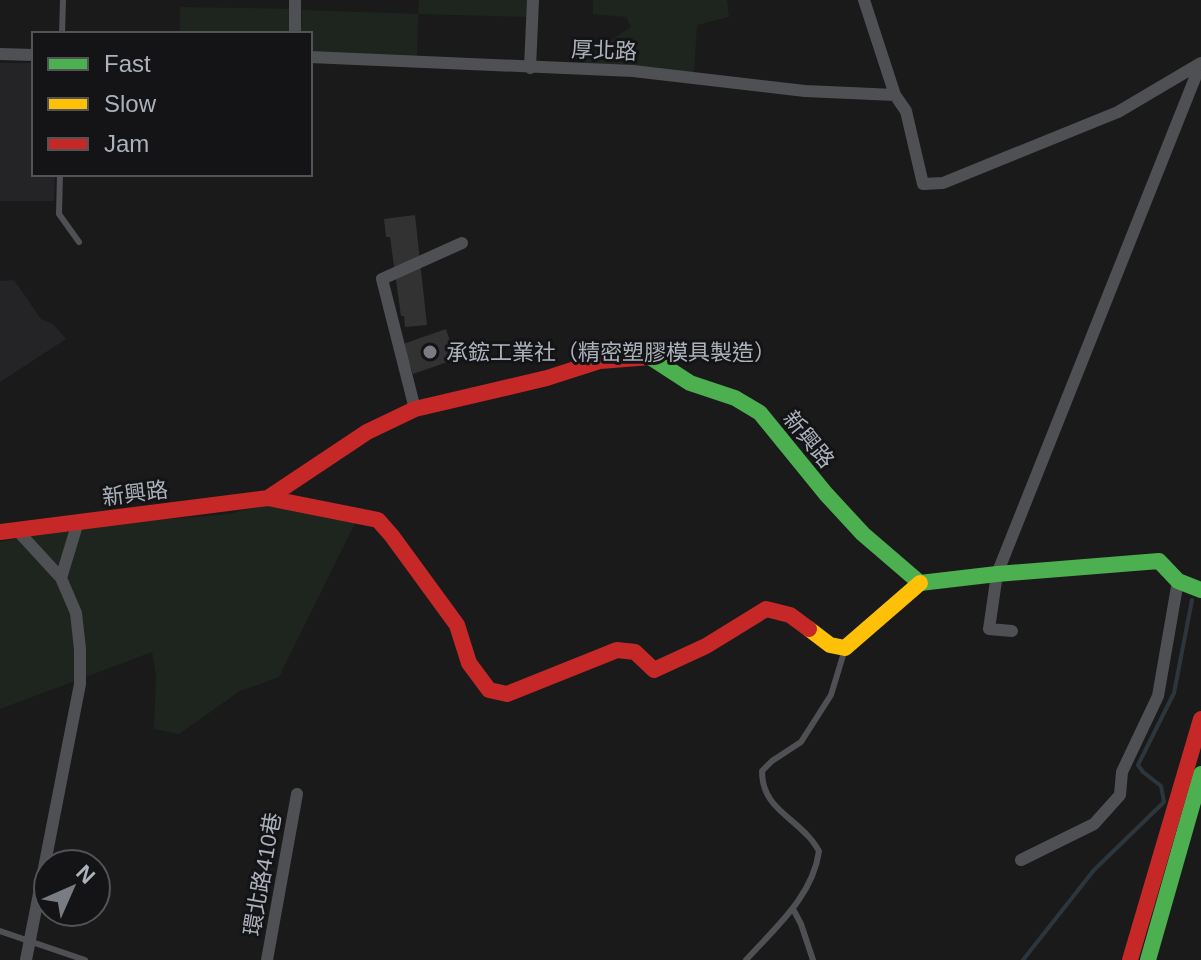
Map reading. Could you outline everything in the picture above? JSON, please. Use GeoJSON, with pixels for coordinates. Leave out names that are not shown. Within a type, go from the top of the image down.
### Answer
{"type":"FeatureCollection","features":[{"type":"Feature","properties":{"kind":"street"},"geometry":{"type":"LineString","coordinates":[[295,0],[295,32]]}},
{"type":"Feature","properties":{"kind":"street"},"geometry":{"type":"LineString","coordinates":[[530,68],[533,0]]}},
{"type":"Feature","properties":{"kind":"street"},"geometry":{"type":"LineString","coordinates":[[864,0],[895,95],[906,111],[923,184],[943,183],[1118,112],[1201,63]]}},
{"type":"Feature","properties":{"kind":"street"},"geometry":{"type":"LineString","coordinates":[[0,54],[32,55]]}},
{"type":"Feature","properties":{"kind":"street","name":"厚北路"},"geometry":{"type":"LineString","coordinates":[[312,57],[633,71],[805,91],[895,95]]}},
{"type":"Feature","properties":{"kind":"street"},"geometry":{"type":"LineString","coordinates":[[1012,631],[989,629],[997,574],[1201,63]]}},
{"type":"Feature","properties":{"kind":"street"},"geometry":{"type":"LineString","coordinates":[[415,409],[382,279],[462,243]]}},
{"type":"Feature","properties":{"kind":"street","name":"新興路"},"geometry":{"type":"LineString","coordinates":[[8,530],[268,498],[367,432],[415,409],[547,378],[600,361],[648,356],[690,383],[735,398],[760,413],[863,534],[920,583]]}},
{"type":"Feature","properties":{"kind":"street"},"geometry":{"type":"LineString","coordinates":[[268,498],[378,520],[457,625],[469,663],[489,690],[507,694],[617,650],[635,652],[654,670],[706,646],[766,609],[790,615],[830,645],[845,648],[920,583],[1159,561],[1178,581],[1201,590]]}},
{"type":"Feature","properties":{"kind":"street"},"geometry":{"type":"LineString","coordinates":[[61,578],[78,522]]}},
{"type":"Feature","properties":{"kind":"street"},"geometry":{"type":"LineString","coordinates":[[8,530],[61,578],[76,613],[80,649],[80,684],[26,960]]}},
{"type":"Feature","properties":{"kind":"street"},"geometry":{"type":"LineString","coordinates":[[1021,860],[1094,824],[1120,795],[1122,772],[1158,696],[1178,581]]}},
{"type":"Feature","properties":{"kind":"street"},"geometry":{"type":"LineString","coordinates":[[1130,960],[1201,719]]}},
{"type":"Feature","properties":{"kind":"street"},"geometry":{"type":"LineString","coordinates":[[1148,960],[1201,774]]}},
{"type":"Feature","properties":{"kind":"street","name":"環北路410巷"},"geometry":{"type":"LineString","coordinates":[[267,960],[297,794]]}},
{"type":"Feature","properties":{"kind":"lane"},"geometry":{"type":"LineString","coordinates":[[62,32],[63,0]]}},
{"type":"Feature","properties":{"kind":"lane"},"geometry":{"type":"LineString","coordinates":[[60,176],[59,214],[79,242]]}},
{"type":"Feature","properties":{"kind":"lane"},"geometry":{"type":"LineString","coordinates":[[746,960],[793,909],[810,884],[819,851],[808,836],[771,803],[762,782],[762,771],[801,742],[831,695],[845,648]]}},
{"type":"Feature","properties":{"kind":"lane"},"geometry":{"type":"LineString","coordinates":[[793,909],[813,960]]}},
{"type":"Feature","properties":{"kind":"lane"},"geometry":{"type":"LineString","coordinates":[[0,931],[85,960]]}},
{"type":"Feature","properties":{"kind":"shaded area"},"geometry":{"type":"Polygon","coordinates":[[[419,0],[528,0],[528,17],[418,14],[419,0]]]}},
{"type":"Feature","properties":{"kind":"shaded area"},"geometry":{"type":"Polygon","coordinates":[[[593,0],[727,0],[729,17],[697,25],[694,73],[574,70],[631,27],[626,17],[593,14],[593,0]]]}},
{"type":"Feature","properties":{"kind":"shaded area"},"geometry":{"type":"Polygon","coordinates":[[[180,7],[293,9],[292,32],[180,32],[180,7]]]}},
{"type":"Feature","properties":{"kind":"shaded area"},"geometry":{"type":"Polygon","coordinates":[[[302,10],[418,14],[417,62],[312,56],[312,32],[301,32],[302,10]]]}},
{"type":"Feature","properties":{"kind":"shaded area"},"geometry":{"type":"Polygon","coordinates":[[[0,63],[32,63],[32,176],[55,176],[54,201],[0,201],[0,63]]]}},
{"type":"Feature","properties":{"kind":"shaded area"},"geometry":{"type":"Polygon","coordinates":[[[14,280],[41,319],[53,324],[66,339],[0,382],[0,281],[14,280]]]}},
{"type":"Feature","properties":{"kind":"shaded area"},"geometry":{"type":"Polygon","coordinates":[[[277,500],[357,519],[279,677],[240,691],[179,734],[154,729],[156,675],[152,652],[0,709],[0,542],[70,527],[231,514],[277,500]]]}},
{"type":"Feature","properties":{"kind":"building"},"geometry":{"type":"Polygon","coordinates":[[[415,215],[427,325],[405,327],[390,237],[386,237],[384,219],[415,215]]]}},
{"type":"Feature","properties":{"kind":"building","name":"承鋐工業社（精密塑膠模具製造）"},"geometry":{"type":"Polygon","coordinates":[[[446,329],[456,359],[413,374],[403,344],[446,329]]]}},
{"type":"Feature","properties":{"kind":"waterway"},"geometry":{"type":"LineString","coordinates":[[1023,960],[1094,870],[1164,802],[1161,786],[1138,765],[1174,693],[1192,600]]}},
{"type":"Feature","properties":{"kind":"traffic: fast"},"geometry":{"type":"LineString","coordinates":[[650,357],[690,383],[735,398],[760,413],[863,534],[920,583],[1159,561],[1178,581],[1201,590]]}},
{"type":"Feature","properties":{"kind":"traffic: fast"},"geometry":{"type":"LineString","coordinates":[[1148,960],[1201,774]]}},
{"type":"Feature","properties":{"kind":"traffic: slow"},"geometry":{"type":"LineString","coordinates":[[809,629],[830,645],[845,648],[920,583]]}},
{"type":"Feature","properties":{"kind":"traffic: jam"},"geometry":{"type":"LineString","coordinates":[[0,532],[268,498],[367,432],[415,409],[547,378],[600,361],[650,357]]}},
{"type":"Feature","properties":{"kind":"traffic: jam"},"geometry":{"type":"LineString","coordinates":[[268,498],[378,520],[457,625],[469,663],[489,690],[507,694],[617,650],[635,652],[654,670],[706,646],[766,609],[790,615],[809,629]]}},
{"type":"Feature","properties":{"kind":"traffic: jam"},"geometry":{"type":"LineString","coordinates":[[1130,960],[1201,719]]}},
{"type":"Feature","properties":{"kind":"place","name":"承鋐工業社（精密塑膠模具製造）"},"geometry":{"type":"Point","coordinates":[430,352]}}]}
